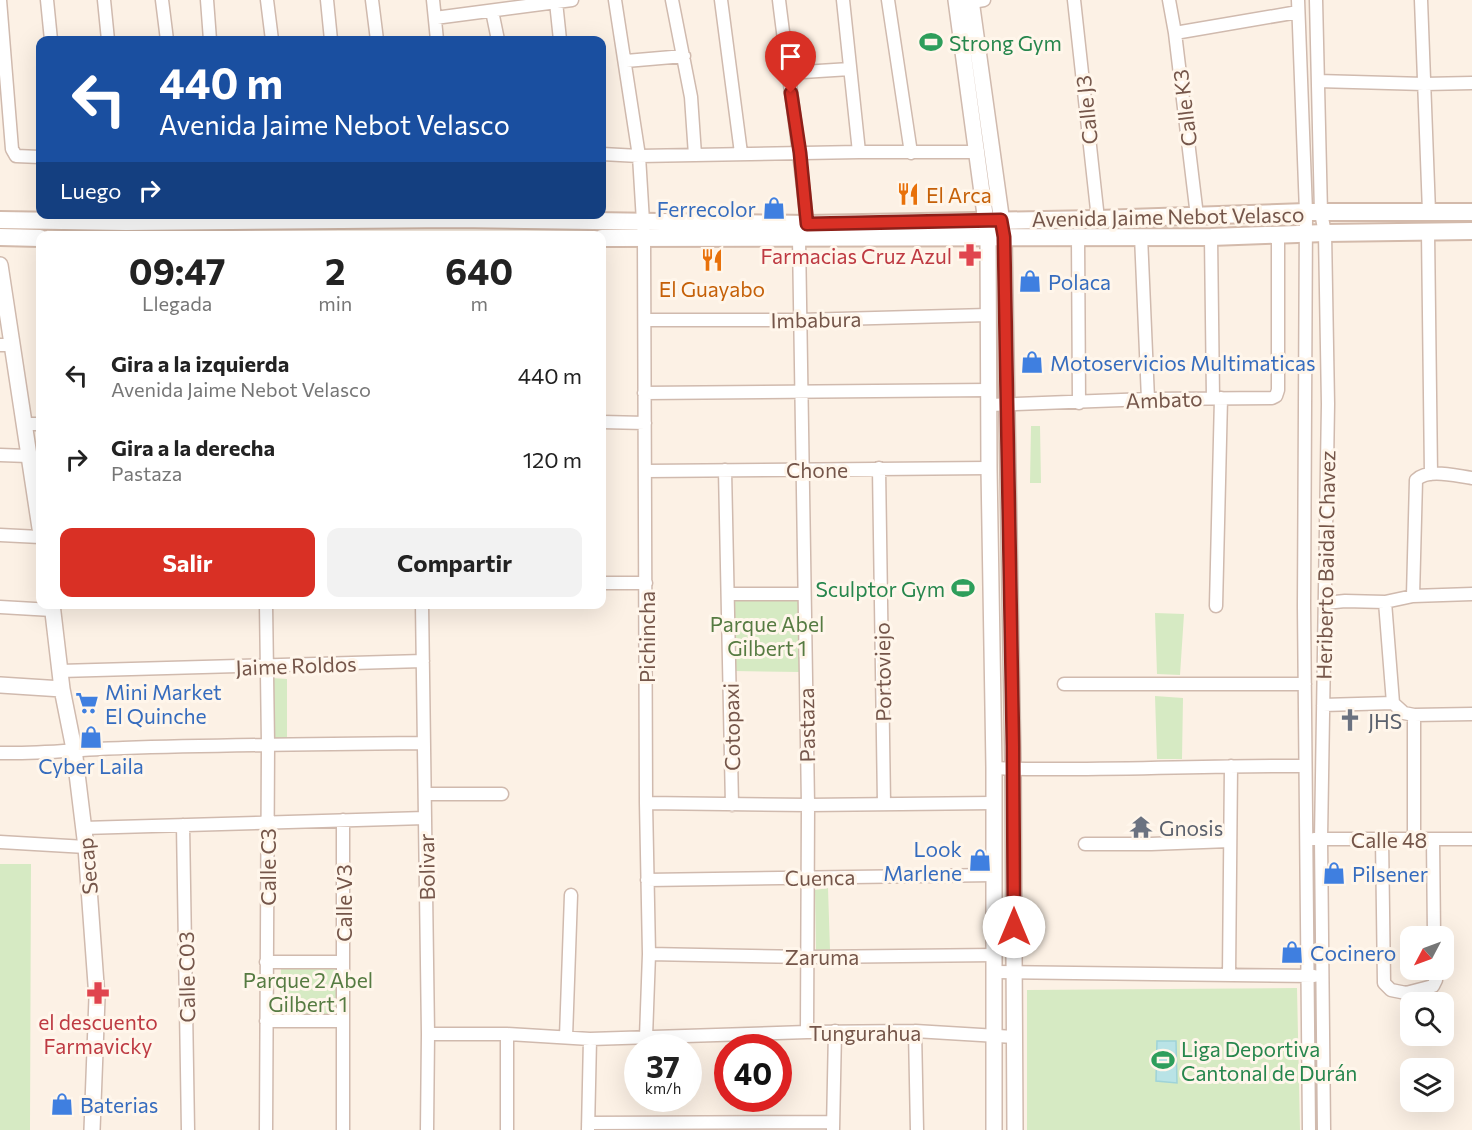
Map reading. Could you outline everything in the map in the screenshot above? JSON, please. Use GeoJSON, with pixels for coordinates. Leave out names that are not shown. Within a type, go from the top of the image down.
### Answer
{"type":"FeatureCollection","features":[{"type":"Feature","properties":{"kind":"main road","name":"Avenida Jaime Nebot Velasco"},"geometry":{"type":"LineString","coordinates":[[803,231],[994,220],[1472,212]]}},
{"type":"Feature","properties":{"kind":"main road","name":"Avenida Jaime Nebot Velasco"},"geometry":{"type":"LineString","coordinates":[[0,220],[63,219]]}},
{"type":"Feature","properties":{"kind":"main road","name":"Avenida Jaime Nebot Velasco"},"geometry":{"type":"LineString","coordinates":[[487,219],[643,229],[996,237],[1212,237],[1325,232],[1472,231]]}},
{"type":"Feature","properties":{"kind":"main road","name":"Avenida Jaime Nebot Velasco"},"geometry":{"type":"LineString","coordinates":[[606,237],[643,229]]}},
{"type":"Feature","properties":{"kind":"main road"},"geometry":{"type":"LineString","coordinates":[[0,237],[36,238]]}},
{"type":"Feature","properties":{"kind":"street"},"geometry":{"type":"LineString","coordinates":[[0,0],[3,63],[12,149],[16,156],[36,157]]}},
{"type":"Feature","properties":{"kind":"street"},"geometry":{"type":"LineString","coordinates":[[47,0],[51,36]]}},
{"type":"Feature","properties":{"kind":"street"},"geometry":{"type":"LineString","coordinates":[[104,0],[108,36]]}},
{"type":"Feature","properties":{"kind":"street"},"geometry":{"type":"LineString","coordinates":[[162,0],[166,36]]}},
{"type":"Feature","properties":{"kind":"street"},"geometry":{"type":"LineString","coordinates":[[207,0],[210,36]]}},
{"type":"Feature","properties":{"kind":"street"},"geometry":{"type":"LineString","coordinates":[[267,0],[272,36]]}},
{"type":"Feature","properties":{"kind":"street"},"geometry":{"type":"LineString","coordinates":[[327,0],[331,36]]}},
{"type":"Feature","properties":{"kind":"street"},"geometry":{"type":"LineString","coordinates":[[372,0],[376,36]]}},
{"type":"Feature","properties":{"kind":"street"},"geometry":{"type":"LineString","coordinates":[[433,0],[437,36]]}},
{"type":"Feature","properties":{"kind":"street"},"geometry":{"type":"LineString","coordinates":[[435,18],[572,0]]}},
{"type":"Feature","properties":{"kind":"street","name":"Pichincha"},"geometry":{"type":"LineString","coordinates":[[615,0],[639,156],[643,229],[649,954],[645,1034]]}},
{"type":"Feature","properties":{"kind":"street"},"geometry":{"type":"LineString","coordinates":[[672,0],[691,97],[695,155]]}},
{"type":"Feature","properties":{"kind":"street"},"geometry":{"type":"LineString","coordinates":[[721,0],[741,153]]}},
{"type":"Feature","properties":{"kind":"street","name":"Pastaza"},"geometry":{"type":"LineString","coordinates":[[779,0],[787,73],[800,153],[803,231],[800,320],[808,806],[807,1032]]}},
{"type":"Feature","properties":{"kind":"street"},"geometry":{"type":"LineString","coordinates":[[843,0],[859,152]]}},
{"type":"Feature","properties":{"kind":"street"},"geometry":{"type":"LineString","coordinates":[[888,0],[911,153]]}},
{"type":"Feature","properties":{"kind":"street"},"geometry":{"type":"LineString","coordinates":[[971,0],[978,152],[994,220]]}},
{"type":"Feature","properties":{"kind":"street"},"geometry":{"type":"LineString","coordinates":[[971,0],[996,237],[1007,404],[1013,769],[1015,1130]]}},
{"type":"Feature","properties":{"kind":"street","name":"Calle J3"},"geometry":{"type":"LineString","coordinates":[[1074,0],[1098,219]]}},
{"type":"Feature","properties":{"kind":"street","name":"Calle K3"},"geometry":{"type":"LineString","coordinates":[[1169,0],[1197,216]]}},
{"type":"Feature","properties":{"kind":"street","name":"Heriberto Baidal Chavez"},"geometry":{"type":"LineString","coordinates":[[1309,1130],[1305,766],[1306,233],[1314,213],[1318,81],[1316,0]]}},
{"type":"Feature","properties":{"kind":"street"},"geometry":{"type":"LineString","coordinates":[[1421,0],[1429,212]]}},
{"type":"Feature","properties":{"kind":"street"},"geometry":{"type":"LineString","coordinates":[[556,2],[560,36]]}},
{"type":"Feature","properties":{"kind":"street"},"geometry":{"type":"LineString","coordinates":[[1175,33],[1298,6]]}},
{"type":"Feature","properties":{"kind":"street","name":"Heriberto Baidal Chavez"},"geometry":{"type":"LineString","coordinates":[[1298,6],[1314,213],[1325,232],[1328,404],[1321,839],[1324,1130]]}},
{"type":"Feature","properties":{"kind":"street"},"geometry":{"type":"LineString","coordinates":[[492,11],[497,36]]}},
{"type":"Feature","properties":{"kind":"street"},"geometry":{"type":"LineString","coordinates":[[626,62],[684,56]]}},
{"type":"Feature","properties":{"kind":"street"},"geometry":{"type":"LineString","coordinates":[[787,73],[850,69]]}},
{"type":"Feature","properties":{"kind":"street"},"geometry":{"type":"LineString","coordinates":[[1318,81],[1472,83]]}},
{"type":"Feature","properties":{"kind":"street"},"geometry":{"type":"LineString","coordinates":[[606,154],[639,156],[978,152]]}},
{"type":"Feature","properties":{"kind":"street"},"geometry":{"type":"LineString","coordinates":[[1428,231],[1431,474]]}},
{"type":"Feature","properties":{"kind":"street"},"geometry":{"type":"LineString","coordinates":[[1216,606],[1217,398],[1272,398],[1276,396],[1278,390],[1278,234]]}},
{"type":"Feature","properties":{"kind":"street"},"geometry":{"type":"LineString","coordinates":[[1141,236],[1148,399]]}},
{"type":"Feature","properties":{"kind":"street"},"geometry":{"type":"LineString","coordinates":[[994,1130],[994,768],[988,468],[988,315],[996,237]]}},
{"type":"Feature","properties":{"kind":"street"},"geometry":{"type":"LineString","coordinates":[[1078,237],[1079,403]]}},
{"type":"Feature","properties":{"kind":"street","name":"Ambato"},"geometry":{"type":"LineString","coordinates":[[644,393],[801,391],[989,398],[1007,404],[1217,398],[1212,237]]}},
{"type":"Feature","properties":{"kind":"street"},"geometry":{"type":"LineString","coordinates":[[0,265],[6,345],[24,424],[36,504]]}},
{"type":"Feature","properties":{"kind":"street","name":"Imbabura"},"geometry":{"type":"LineString","coordinates":[[645,320],[800,320],[988,315]]}},
{"type":"Feature","properties":{"kind":"street"},"geometry":{"type":"LineString","coordinates":[[606,423],[645,423]]}},
{"type":"Feature","properties":{"kind":"street"},"geometry":{"type":"LineString","coordinates":[[24,424],[36,424]]}},
{"type":"Feature","properties":{"kind":"street"},"geometry":{"type":"LineString","coordinates":[[0,454],[28,456]]}},
{"type":"Feature","properties":{"kind":"street","name":"Portoviejo"},"geometry":{"type":"LineString","coordinates":[[879,468],[884,804]]}},
{"type":"Feature","properties":{"kind":"street","name":"Chone"},"geometry":{"type":"LineString","coordinates":[[646,471],[988,468]]}},
{"type":"Feature","properties":{"kind":"street","name":"Cotopaxi"},"geometry":{"type":"LineString","coordinates":[[725,470],[732,805]]}},
{"type":"Feature","properties":{"kind":"street"},"geometry":{"type":"LineString","coordinates":[[1413,596],[1414,484],[1418,477],[1431,474],[1472,478]]}},
{"type":"Feature","properties":{"kind":"street"},"geometry":{"type":"LineString","coordinates":[[0,534],[36,537]]}},
{"type":"Feature","properties":{"kind":"street"},"geometry":{"type":"LineString","coordinates":[[606,583],[646,583]]}},
{"type":"Feature","properties":{"kind":"street"},"geometry":{"type":"LineString","coordinates":[[728,594],[804,594]]}},
{"type":"Feature","properties":{"kind":"street"},"geometry":{"type":"LineString","coordinates":[[1325,603],[1385,602],[1413,596],[1472,594]]}},
{"type":"Feature","properties":{"kind":"street"},"geometry":{"type":"LineString","coordinates":[[1385,602],[1393,703],[1404,713],[1414,715],[1472,714]]}},
{"type":"Feature","properties":{"kind":"street"},"geometry":{"type":"LineString","coordinates":[[0,607],[36,607]]}},
{"type":"Feature","properties":{"kind":"street","name":"Secap"},"geometry":{"type":"LineString","coordinates":[[52,609],[62,689],[74,749],[86,847],[97,998],[92,1130]]}},
{"type":"Feature","properties":{"kind":"street","name":"Calle C3"},"geometry":{"type":"LineString","coordinates":[[266,609],[268,744],[266,1130]]}},
{"type":"Feature","properties":{"kind":"street","name":"Bolivar"},"geometry":{"type":"LineString","coordinates":[[422,609],[428,1034],[427,1130]]}},
{"type":"Feature","properties":{"kind":"street","name":"Jaime Roldos"},"geometry":{"type":"LineString","coordinates":[[60,671],[423,661]]}},
{"type":"Feature","properties":{"kind":"street"},"geometry":{"type":"LineString","coordinates":[[1064,684],[1305,684]]}},
{"type":"Feature","properties":{"kind":"street"},"geometry":{"type":"LineString","coordinates":[[0,685],[62,689]]}},
{"type":"Feature","properties":{"kind":"street"},"geometry":{"type":"LineString","coordinates":[[1323,705],[1393,703]]}},
{"type":"Feature","properties":{"kind":"street"},"geometry":{"type":"LineString","coordinates":[[1414,715],[1414,839]]}},
{"type":"Feature","properties":{"kind":"street"},"geometry":{"type":"LineString","coordinates":[[0,753],[29,754],[74,749],[268,744],[424,743]]}},
{"type":"Feature","properties":{"kind":"street"},"geometry":{"type":"LineString","coordinates":[[1229,975],[1231,766]]}},
{"type":"Feature","properties":{"kind":"street"},"geometry":{"type":"LineString","coordinates":[[994,768],[1085,770],[1305,766]]}},
{"type":"Feature","properties":{"kind":"street"},"geometry":{"type":"LineString","coordinates":[[425,794],[501,794]]}},
{"type":"Feature","properties":{"kind":"street"},"geometry":{"type":"LineString","coordinates":[[646,803],[808,806],[993,803]]}},
{"type":"Feature","properties":{"kind":"street"},"geometry":{"type":"LineString","coordinates":[[83,828],[425,818]]}},
{"type":"Feature","properties":{"kind":"street","name":"Calle V3"},"geometry":{"type":"LineString","coordinates":[[343,820],[344,1130]]}},
{"type":"Feature","properties":{"kind":"street","name":"Calle C03"},"geometry":{"type":"LineString","coordinates":[[183,825],[188,1130]]}},
{"type":"Feature","properties":{"kind":"street","name":"Calle 48"},"geometry":{"type":"LineString","coordinates":[[1306,839],[1472,839]]}},
{"type":"Feature","properties":{"kind":"street"},"geometry":{"type":"LineString","coordinates":[[1382,839],[1384,983],[1391,990],[1411,993],[1433,986],[1436,980]]}},
{"type":"Feature","properties":{"kind":"street"},"geometry":{"type":"LineString","coordinates":[[1433,839],[1434,926]]}},
{"type":"Feature","properties":{"kind":"street"},"geometry":{"type":"LineString","coordinates":[[1085,843],[1151,844],[1229,841]]}},
{"type":"Feature","properties":{"kind":"street"},"geometry":{"type":"LineString","coordinates":[[0,842],[86,847]]}},
{"type":"Feature","properties":{"kind":"street","name":"Cuenca"},"geometry":{"type":"LineString","coordinates":[[647,880],[994,875]]}},
{"type":"Feature","properties":{"kind":"street"},"geometry":{"type":"LineString","coordinates":[[566,1037],[571,895]]}},
{"type":"Feature","properties":{"kind":"street","name":"Zaruma"},"geometry":{"type":"LineString","coordinates":[[649,954],[808,957],[995,955]]}},
{"type":"Feature","properties":{"kind":"street"},"geometry":{"type":"LineString","coordinates":[[266,962],[343,962]]}},
{"type":"Feature","properties":{"kind":"street"},"geometry":{"type":"LineString","coordinates":[[995,972],[1322,976]]}},
{"type":"Feature","properties":{"kind":"street"},"geometry":{"type":"LineString","coordinates":[[266,1021],[343,1021]]}},
{"type":"Feature","properties":{"kind":"street"},"geometry":{"type":"LineString","coordinates":[[590,1039],[588,1126],[833,1126],[835,1031]]}},
{"type":"Feature","properties":{"kind":"street"},"geometry":{"type":"LineString","coordinates":[[915,1031],[917,1130]]}},
{"type":"Feature","properties":{"kind":"street","name":"Tungurahua"},"geometry":{"type":"LineString","coordinates":[[702,1035],[915,1031],[1014,1037]]}},
{"type":"Feature","properties":{"kind":"street","name":"Tungurahua"},"geometry":{"type":"LineString","coordinates":[[428,1034],[507,1034],[590,1039],[624,1038]]}},
{"type":"Feature","properties":{"kind":"street"},"geometry":{"type":"LineString","coordinates":[[507,1034],[507,1130]]}},
{"type":"Feature","properties":{"kind":"green space"},"geometry":{"type":"Polygon","coordinates":[[[1031,426],[1040,426],[1041,483],[1030,483],[1031,426]]]}},
{"type":"Feature","properties":{"kind":"green space","name":"Parque Abel Gilbert 1"},"geometry":{"type":"Polygon","coordinates":[[[798,599],[800,672],[734,671],[735,600],[798,599]]]}},
{"type":"Feature","properties":{"kind":"green space"},"geometry":{"type":"Polygon","coordinates":[[[1155,613],[1184,614],[1180,675],[1157,674],[1155,613]]]}},
{"type":"Feature","properties":{"kind":"green space"},"geometry":{"type":"Polygon","coordinates":[[[272,678],[287,679],[287,741],[274,741],[272,678]]]}},
{"type":"Feature","properties":{"kind":"green space"},"geometry":{"type":"Polygon","coordinates":[[[1155,696],[1183,698],[1182,759],[1157,759],[1155,696]]]}},
{"type":"Feature","properties":{"kind":"green space"},"geometry":{"type":"Polygon","coordinates":[[[0,864],[31,864],[30,1130],[0,1130],[0,864]]]}},
{"type":"Feature","properties":{"kind":"green space"},"geometry":{"type":"Polygon","coordinates":[[[828,888],[830,950],[816,951],[815,890],[828,888]]]}},
{"type":"Feature","properties":{"kind":"green space","name":"Parque 2 Abel Gilbert 1"},"geometry":{"type":"Polygon","coordinates":[[[281,967],[337,968],[337,1016],[280,1015],[281,967]]]}},
{"type":"Feature","properties":{"kind":"green space","name":"Liga Deportiva Cantonal de Durán"},"geometry":{"type":"Polygon","coordinates":[[[1297,988],[1300,1130],[1027,1130],[1027,990],[1297,988]]]}},
{"type":"Feature","properties":{"kind":"water"},"geometry":{"type":"Polygon","coordinates":[[[1157,1041],[1176,1041],[1177,1083],[1156,1081],[1157,1041]]]}},
{"type":"Feature","properties":{"kind":"place","name":"Strong Gym"},"geometry":{"type":"Point","coordinates":[931,42]}},
{"type":"Feature","properties":{"kind":"place","name":"El Arca"},"geometry":{"type":"Point","coordinates":[908,194]}},
{"type":"Feature","properties":{"kind":"place","name":"Ferrecolor"},"geometry":{"type":"Point","coordinates":[774,208]}},
{"type":"Feature","properties":{"kind":"place","name":"Farmacias Cruz Azul"},"geometry":{"type":"Point","coordinates":[970,255]}},
{"type":"Feature","properties":{"kind":"place","name":"El Guayabo"},"geometry":{"type":"Point","coordinates":[712,260]}},
{"type":"Feature","properties":{"kind":"place","name":"Polaca"},"geometry":{"type":"Point","coordinates":[1030,281]}},
{"type":"Feature","properties":{"kind":"place","name":"Motoservicios Multimaticas"},"geometry":{"type":"Point","coordinates":[1032,362]}},
{"type":"Feature","properties":{"kind":"place","name":"Sculptor Gym"},"geometry":{"type":"Point","coordinates":[963,588]}},
{"type":"Feature","properties":{"kind":"place","name":"Mini Market El Quinche"},"geometry":{"type":"Point","coordinates":[87,703]}},
{"type":"Feature","properties":{"kind":"place","name":"JHS"},"geometry":{"type":"Point","coordinates":[1350,720]}},
{"type":"Feature","properties":{"kind":"place","name":"Cyber Laila"},"geometry":{"type":"Point","coordinates":[91,737]}},
{"type":"Feature","properties":{"kind":"place","name":"Gnosis"},"geometry":{"type":"Point","coordinates":[1141,827]}},
{"type":"Feature","properties":{"kind":"place","name":"Look Marlene"},"geometry":{"type":"Point","coordinates":[980,860]}},
{"type":"Feature","properties":{"kind":"place","name":"Pilsener"},"geometry":{"type":"Point","coordinates":[1334,873]}},
{"type":"Feature","properties":{"kind":"place","name":"Cocinero"},"geometry":{"type":"Point","coordinates":[1292,952]}},
{"type":"Feature","properties":{"kind":"place","name":"el descuento Farmavicky"},"geometry":{"type":"Point","coordinates":[98,993]}},
{"type":"Feature","properties":{"kind":"place","name":"Liga Deportiva Cantonal de Durán"},"geometry":{"type":"Point","coordinates":[1163,1060]}},
{"type":"Feature","properties":{"kind":"place","name":"Baterias"},"geometry":{"type":"Point","coordinates":[62,1104]}},
{"type":"Feature","properties":{"kind":"route"},"geometry":{"type":"LineString","coordinates":[[791,93],[807,224],[1001,220],[1004,237],[1011,605],[1014,927]]}}]}
